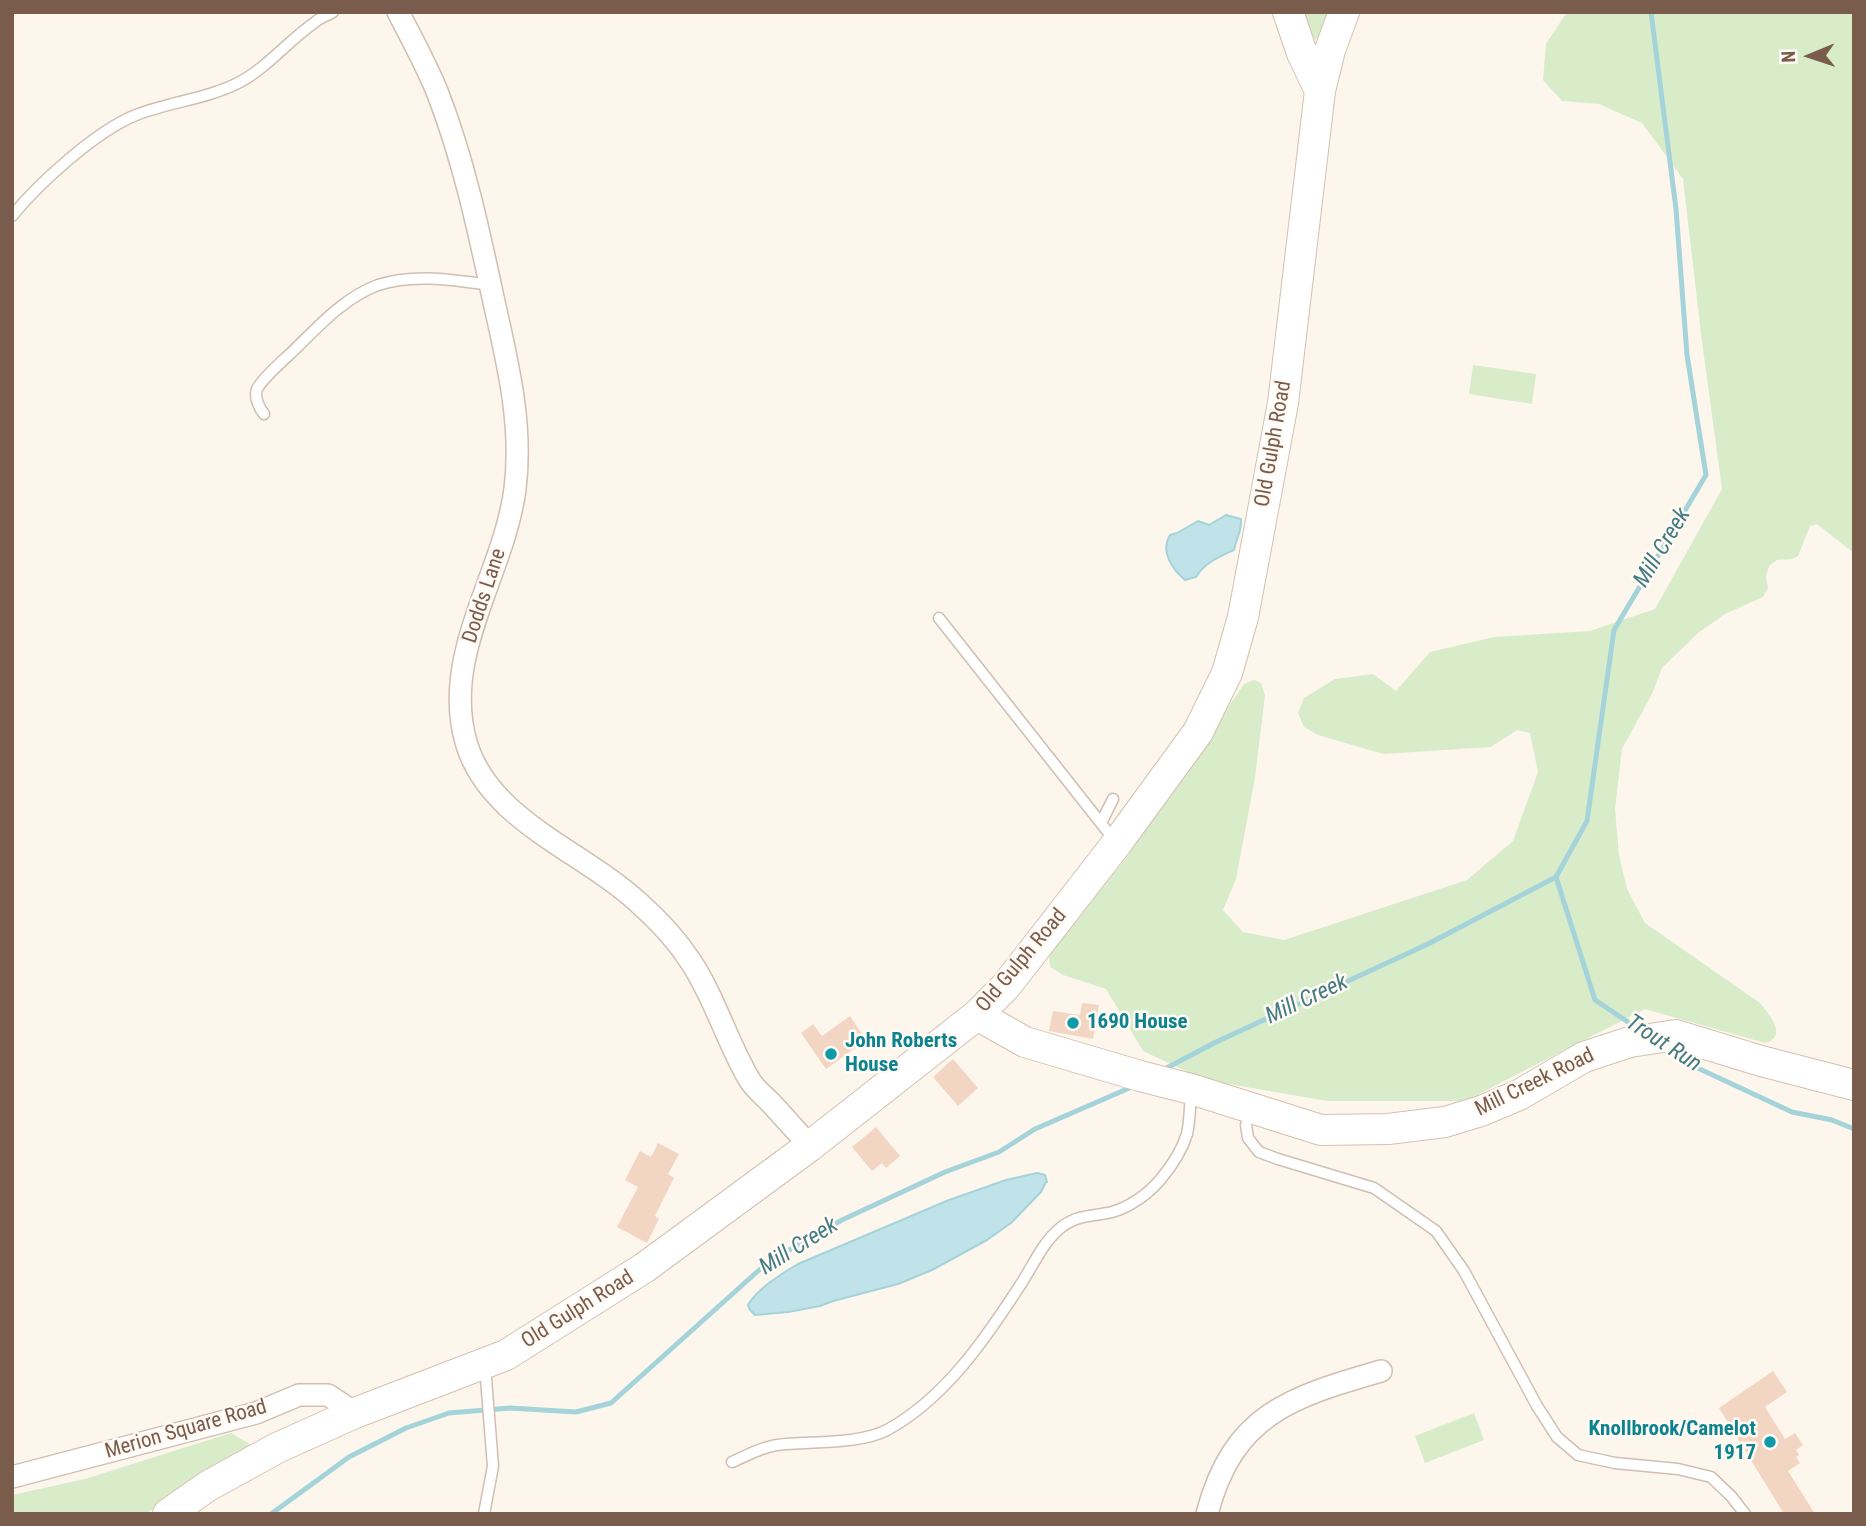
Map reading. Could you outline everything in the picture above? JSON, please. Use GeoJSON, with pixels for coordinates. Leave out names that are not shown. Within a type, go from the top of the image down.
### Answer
{"type":"FeatureCollection","features":[{"type":"Feature","properties":{"kind":"street","name":"Dodds Lane"},"geometry":{"type":"LineString","coordinates":[[398,12],[437,93],[466,178],[510,377],[516,423],[517,460],[508,529],[469,634],[463,668],[461,720],[466,743],[476,768],[489,788],[507,807],[596,868],[639,903],[676,940],[692,964],[750,1081],[810,1146]]}},
{"type":"Feature","properties":{"kind":"street"},"geometry":{"type":"LineString","coordinates":[[1288,12],[1301,53],[1320,91]]}},
{"type":"Feature","properties":{"kind":"street","name":"Old Gulph Road"},"geometry":{"type":"LineString","coordinates":[[168,1514],[208,1486],[277,1448],[355,1413],[506,1355],[644,1268],[810,1146],[977,1015],[1006,986],[1109,833],[1198,732],[1227,673],[1243,617],[1283,403],[1320,91],[1330,50],[1344,12]]}},
{"type":"Feature","properties":{"kind":"street","name":"Mill Creek Road"},"geometry":{"type":"LineString","coordinates":[[977,1015],[1025,1042],[1140,1076],[1181,1085],[1321,1129],[1388,1129],[1445,1122],[1519,1095],[1584,1056],[1630,1042],[1676,1035],[1854,1085]]}},
{"type":"Feature","properties":{"kind":"street"},"geometry":{"type":"LineString","coordinates":[[1207,1514],[1216,1482],[1230,1456],[1250,1431],[1273,1412],[1329,1386],[1381,1371]]}},
{"type":"Feature","properties":{"kind":"street","name":"Merion Square Road"},"geometry":{"type":"LineString","coordinates":[[12,1477],[256,1413],[299,1395],[328,1395],[355,1413]]}},
{"type":"Feature","properties":{"kind":"lane"},"geometry":{"type":"LineString","coordinates":[[12,216],[50,177],[106,130],[136,115],[238,83],[261,68],[315,22],[332,12]]}},
{"type":"Feature","properties":{"kind":"lane"},"geometry":{"type":"LineString","coordinates":[[264,414],[256,397],[257,389],[278,365],[336,310],[357,295],[380,285],[405,280],[433,278],[490,285]]}},
{"type":"Feature","properties":{"kind":"lane"},"geometry":{"type":"LineString","coordinates":[[939,618],[1109,833]]}},
{"type":"Feature","properties":{"kind":"lane"},"geometry":{"type":"LineString","coordinates":[[1109,833],[1113,799]]}},
{"type":"Feature","properties":{"kind":"lane"},"geometry":{"type":"LineString","coordinates":[[732,1462],[774,1445],[850,1440],[883,1432],[901,1422],[928,1400],[952,1378],[1003,1313],[1056,1232],[1081,1217],[1125,1208],[1160,1180],[1178,1154],[1187,1133],[1181,1085]]}},
{"type":"Feature","properties":{"kind":"lane"},"geometry":{"type":"LineString","coordinates":[[1251,1109],[1246,1125],[1248,1138],[1259,1152],[1374,1188],[1436,1231],[1464,1271],[1537,1406],[1558,1437],[1578,1455],[1615,1464],[1678,1469],[1711,1477],[1745,1514]]}},
{"type":"Feature","properties":{"kind":"lane"},"geometry":{"type":"LineString","coordinates":[[484,1363],[492,1466],[484,1514]]}},
{"type":"Feature","properties":{"kind":"green space"},"geometry":{"type":"Polygon","coordinates":[[[1294,12],[1329,12],[1318,38],[1312,41],[1294,12]]]}},
{"type":"Feature","properties":{"kind":"green space"},"geometry":{"type":"Polygon","coordinates":[[[1567,12],[1854,12],[1854,553],[1817,524],[1810,526],[1798,556],[1777,560],[1769,566],[1766,576],[1768,588],[1763,597],[1725,614],[1698,633],[1662,668],[1652,694],[1622,749],[1615,809],[1619,855],[1627,889],[1645,923],[1760,1003],[1775,1025],[1776,1036],[1765,1043],[1645,1009],[1465,1101],[1328,1101],[1205,1080],[1143,1051],[1106,989],[1063,975],[1050,967],[1049,954],[1127,857],[1244,684],[1254,680],[1261,683],[1265,695],[1255,778],[1236,879],[1223,910],[1243,932],[1284,940],[1467,880],[1513,841],[1538,772],[1530,733],[1517,730],[1491,747],[1383,754],[1318,735],[1304,727],[1298,713],[1304,698],[1335,679],[1373,674],[1396,691],[1430,652],[1494,637],[1590,631],[1655,609],[1722,489],[1683,179],[1642,123],[1599,104],[1562,101],[1543,80],[1546,44],[1567,12]]]}},
{"type":"Feature","properties":{"kind":"green space"},"geometry":{"type":"Polygon","coordinates":[[[1473,365],[1536,374],[1532,404],[1469,394],[1473,365]]]}},
{"type":"Feature","properties":{"kind":"green space"},"geometry":{"type":"Polygon","coordinates":[[[1474,1413],[1484,1440],[1425,1463],[1415,1436],[1474,1413]]]}},
{"type":"Feature","properties":{"kind":"green space"},"geometry":{"type":"Polygon","coordinates":[[[231,1433],[253,1446],[145,1514],[12,1514],[12,1495],[85,1479],[231,1433]]]}},
{"type":"Feature","properties":{"kind":"water"},"geometry":{"type":"Polygon","coordinates":[[[1226,515],[1241,519],[1234,550],[1208,564],[1196,577],[1185,580],[1176,571],[1167,553],[1170,535],[1198,521],[1209,525],[1226,515]]]}},
{"type":"Feature","properties":{"kind":"water"},"geometry":{"type":"Polygon","coordinates":[[[1037,1173],[1045,1175],[1047,1182],[1011,1223],[987,1240],[932,1270],[898,1284],[820,1306],[755,1315],[750,1310],[748,1305],[763,1288],[798,1264],[949,1200],[1006,1180],[1037,1173]]]}},
{"type":"Feature","properties":{"kind":"building","name":"1690 House"},"geometry":{"type":"Polygon","coordinates":[[[1082,1003],[1099,1005],[1093,1039],[1049,1031],[1053,1011],[1080,1015],[1082,1003]]]}},
{"type":"Feature","properties":{"kind":"building","name":"John Roberts House"},"geometry":{"type":"Polygon","coordinates":[[[850,1016],[866,1040],[826,1069],[801,1033],[813,1024],[822,1036],[850,1016]]]}},
{"type":"Feature","properties":{"kind":"building"},"geometry":{"type":"Polygon","coordinates":[[[953,1059],[978,1088],[958,1106],[933,1077],[953,1059]]]}},
{"type":"Feature","properties":{"kind":"building"},"geometry":{"type":"Polygon","coordinates":[[[876,1127],[900,1156],[886,1168],[882,1163],[872,1171],[852,1147],[876,1127]]]}},
{"type":"Feature","properties":{"kind":"building"},"geometry":{"type":"Polygon","coordinates":[[[658,1143],[679,1154],[668,1174],[674,1178],[655,1216],[659,1219],[647,1243],[617,1227],[638,1187],[625,1180],[640,1151],[651,1157],[658,1143]]]}},
{"type":"Feature","properties":{"kind":"building","name":"Knollbrook/Camelot 1917"},"geometry":{"type":"Polygon","coordinates":[[[1773,1371],[1787,1392],[1765,1407],[1785,1439],[1795,1433],[1803,1445],[1796,1450],[1800,1463],[1788,1471],[1815,1514],[1784,1514],[1719,1408],[1773,1371]]]}},
{"type":"Feature","properties":{"kind":"waterway","name":"Mill Creek"},"geometry":{"type":"LineString","coordinates":[[1161,1071],[1214,1043],[1428,944],[1556,877],[1587,821],[1614,630],[1706,475],[1687,355],[1676,209],[1651,12]]}},
{"type":"Feature","properties":{"kind":"waterway","name":"Trout Run"},"geometry":{"type":"LineString","coordinates":[[1556,877],[1595,1000],[1640,1030]]}},
{"type":"Feature","properties":{"kind":"waterway","name":"Trout Run"},"geometry":{"type":"LineString","coordinates":[[1665,1048],[1689,1064],[1792,1112],[1832,1120],[1854,1129]]}},
{"type":"Feature","properties":{"kind":"waterway","name":"Mill Creek"},"geometry":{"type":"LineString","coordinates":[[271,1514],[349,1457],[406,1428],[449,1413],[510,1408],[576,1412],[611,1403],[768,1262],[842,1220],[945,1172],[999,1152],[1035,1129],[1134,1086]]}},
{"type":"Feature","properties":{"kind":"place","name":"1690 House"},"geometry":{"type":"Point","coordinates":[1073,1023]}},
{"type":"Feature","properties":{"kind":"place","name":"John Roberts House"},"geometry":{"type":"Point","coordinates":[831,1054]}},
{"type":"Feature","properties":{"kind":"place","name":"Knollbrook/Camelot 1917"},"geometry":{"type":"Point","coordinates":[1770,1442]}}]}
